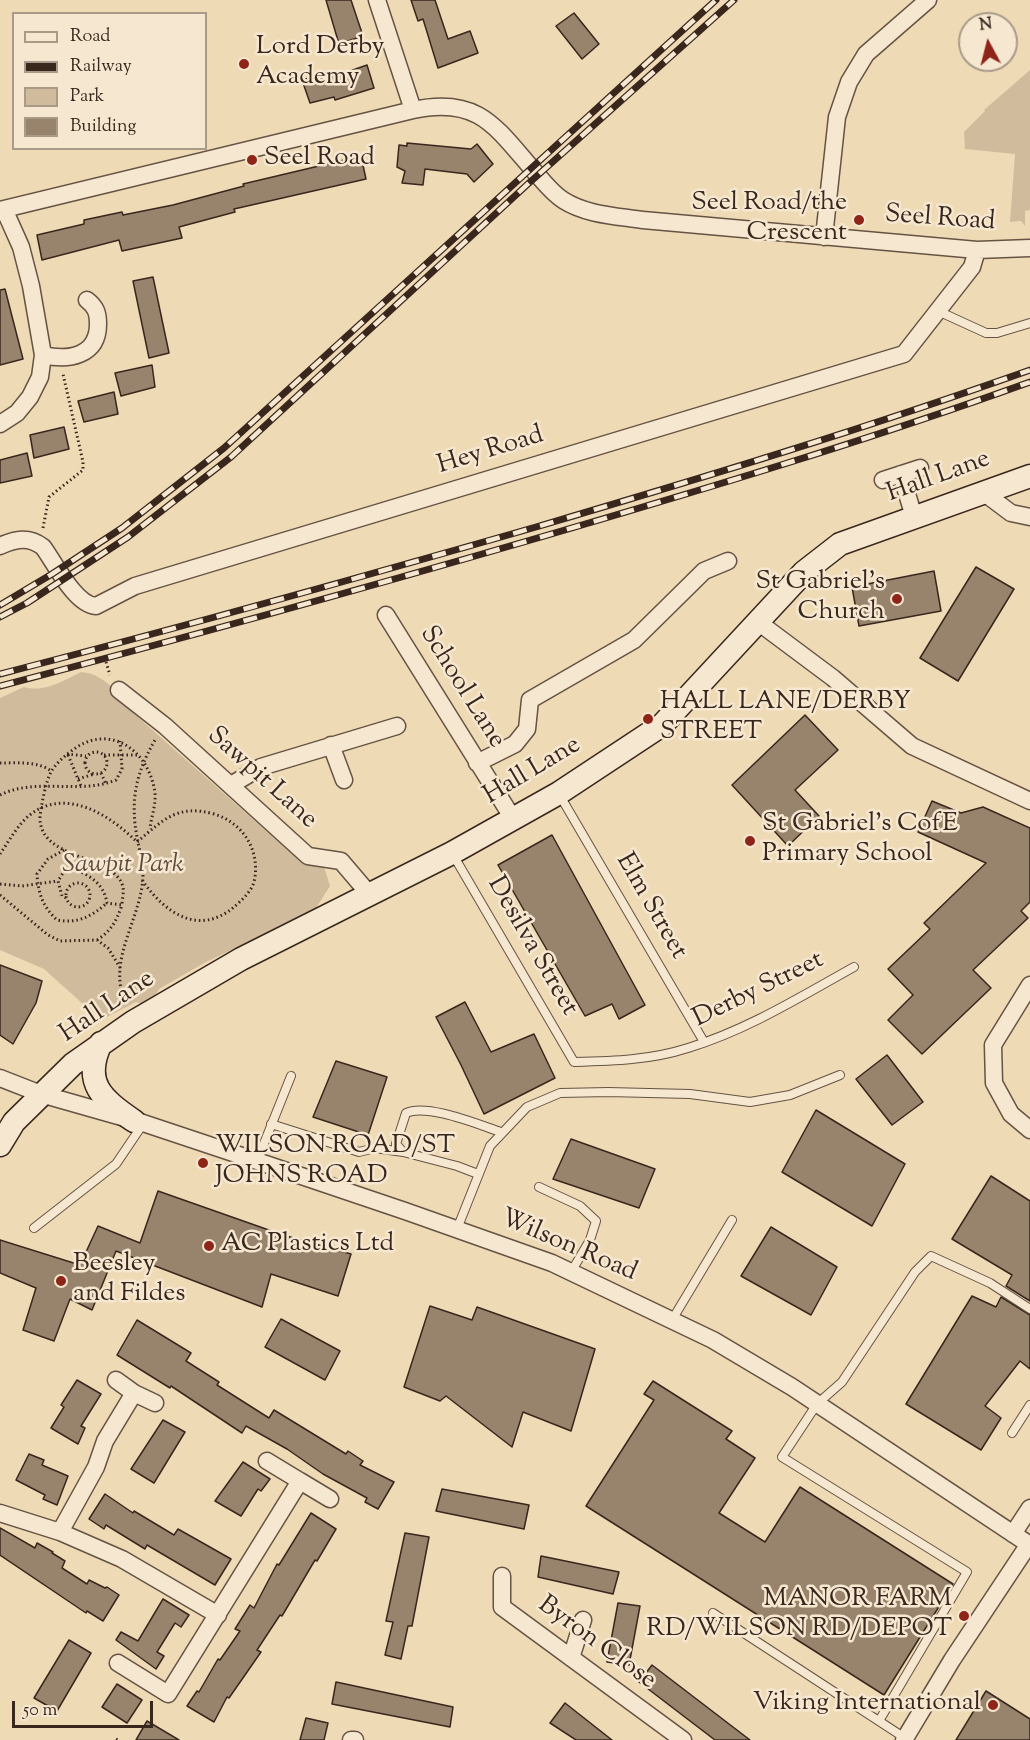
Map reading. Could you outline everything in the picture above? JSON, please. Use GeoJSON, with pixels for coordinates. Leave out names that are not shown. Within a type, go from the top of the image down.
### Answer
{"type":"FeatureCollection","features":[{"type":"Feature","properties":{"kind":"street"},"geometry":{"type":"LineString","coordinates":[[377,0],[413,110]]}},
{"type":"Feature","properties":{"kind":"street"},"geometry":{"type":"LineString","coordinates":[[824,237],[837,117],[849,82],[866,54],[928,0]]}},
{"type":"Feature","properties":{"kind":"street","name":"Seel Road"},"geometry":{"type":"LineString","coordinates":[[2,209],[413,110],[446,106],[463,108],[498,131],[557,195],[582,209],[643,220],[824,237],[976,250],[1030,248]]}},
{"type":"Feature","properties":{"kind":"street"},"geometry":{"type":"LineString","coordinates":[[0,424],[17,413],[30,397],[51,356],[21,247],[2,209]]}},
{"type":"Feature","properties":{"kind":"street","name":"Hey Road"},"geometry":{"type":"LineString","coordinates":[[36,542],[43,547],[78,597],[90,606],[96,606],[135,586],[904,354],[972,267],[976,250]]}},
{"type":"Feature","properties":{"kind":"street"},"geometry":{"type":"LineString","coordinates":[[51,356],[84,352],[94,345],[98,335],[98,319],[96,307],[87,300]]}},
{"type":"Feature","properties":{"kind":"street"},"geometry":{"type":"LineString","coordinates":[[884,480],[920,468]]}},
{"type":"Feature","properties":{"kind":"street"},"geometry":{"type":"LineString","coordinates":[[901,474],[914,517]]}},
{"type":"Feature","properties":{"kind":"street","name":"Hall Lane"},"geometry":{"type":"LineString","coordinates":[[0,1145],[14,1122],[73,1064],[133,1022],[241,959],[452,853],[559,793],[662,725],[804,572],[840,544],[982,492],[1030,477]]}},
{"type":"Feature","properties":{"kind":"street"},"geometry":{"type":"LineString","coordinates":[[982,492],[1011,513],[1030,517]]}},
{"type":"Feature","properties":{"kind":"street"},"geometry":{"type":"LineString","coordinates":[[0,546],[19,539],[36,542]]}},
{"type":"Feature","properties":{"kind":"street"},"geometry":{"type":"LineString","coordinates":[[477,763],[515,744],[527,729],[530,700],[634,640],[704,571],[728,561]]}},
{"type":"Feature","properties":{"kind":"street","name":"School Lane"},"geometry":{"type":"LineString","coordinates":[[386,615],[512,818]]}},
{"type":"Feature","properties":{"kind":"street"},"geometry":{"type":"LineString","coordinates":[[758,622],[833,678],[912,746],[1030,801]]}},
{"type":"Feature","properties":{"kind":"street","name":"Sawpit Lane"},"geometry":{"type":"LineString","coordinates":[[119,690],[165,726],[308,856],[341,861],[370,895]]}},
{"type":"Feature","properties":{"kind":"street"},"geometry":{"type":"LineString","coordinates":[[231,786],[261,767],[397,726]]}},
{"type":"Feature","properties":{"kind":"street"},"geometry":{"type":"LineString","coordinates":[[331,745],[344,780]]}},
{"type":"Feature","properties":{"kind":"street"},"geometry":{"type":"LineString","coordinates":[[1030,985],[993,1045],[994,1083],[1011,1114],[1030,1130]]}},
{"type":"Feature","properties":{"kind":"street"},"geometry":{"type":"LineString","coordinates":[[101,1043],[95,1056],[94,1082],[101,1095],[113,1107],[139,1122]]}},
{"type":"Feature","properties":{"kind":"street","name":"Wilson Road"},"geometry":{"type":"LineString","coordinates":[[0,1078],[41,1094],[139,1122],[257,1161],[552,1263],[712,1340],[817,1404],[1030,1544]]}},
{"type":"Feature","properties":{"kind":"street"},"geometry":{"type":"LineString","coordinates":[[116,1380],[134,1393],[155,1403]]}},
{"type":"Feature","properties":{"kind":"street"},"geometry":{"type":"LineString","coordinates":[[60,1532],[96,1467],[105,1441],[134,1393]]}},
{"type":"Feature","properties":{"kind":"street"},"geometry":{"type":"LineString","coordinates":[[267,1461],[330,1499]]}},
{"type":"Feature","properties":{"kind":"street"},"geometry":{"type":"LineString","coordinates":[[118,1664],[168,1694],[300,1481]]}},
{"type":"Feature","properties":{"kind":"street"},"geometry":{"type":"LineString","coordinates":[[1013,1534],[1030,1508]]}},
{"type":"Feature","properties":{"kind":"street"},"geometry":{"type":"LineString","coordinates":[[0,1513],[60,1532],[122,1559],[218,1615]]}},
{"type":"Feature","properties":{"kind":"street"},"geometry":{"type":"LineString","coordinates":[[904,1739],[952,1660],[1030,1544]]}},
{"type":"Feature","properties":{"kind":"street","name":"Byron Close"},"geometry":{"type":"LineString","coordinates":[[502,1576],[502,1607],[684,1740]]}},
{"type":"Feature","properties":{"kind":"street"},"geometry":{"type":"LineString","coordinates":[[571,1658],[583,1620]]}},
{"type":"Feature","properties":{"kind":"lane"},"geometry":{"type":"LineString","coordinates":[[938,311],[986,333],[997,333],[1030,323]]}},
{"type":"Feature","properties":{"kind":"lane","name":"Elm Street"},"geometry":{"type":"LineString","coordinates":[[559,793],[704,1042]]}},
{"type":"Feature","properties":{"kind":"lane","name":"Desilva Street"},"geometry":{"type":"LineString","coordinates":[[452,853],[574,1062]]}},
{"type":"Feature","properties":{"kind":"lane","name":"Derby Street"},"geometry":{"type":"LineString","coordinates":[[574,1062],[629,1060],[687,1048],[749,1025],[854,967]]}},
{"type":"Feature","properties":{"kind":"lane"},"geometry":{"type":"LineString","coordinates":[[458,1229],[490,1146],[527,1107],[560,1094],[608,1092],[690,1094],[750,1102],[790,1095],[840,1075]]}},
{"type":"Feature","properties":{"kind":"lane"},"geometry":{"type":"LineString","coordinates":[[257,1161],[291,1076]]}},
{"type":"Feature","properties":{"kind":"lane"},"geometry":{"type":"LineString","coordinates":[[403,1152],[396,1144],[406,1113],[413,1110],[432,1111],[501,1132]]}},
{"type":"Feature","properties":{"kind":"lane"},"geometry":{"type":"LineString","coordinates":[[34,1228],[116,1164],[139,1122]]}},
{"type":"Feature","properties":{"kind":"lane"},"geometry":{"type":"LineString","coordinates":[[271,1125],[359,1152],[375,1148],[403,1152],[478,1174]]}},
{"type":"Feature","properties":{"kind":"lane"},"geometry":{"type":"LineString","coordinates":[[539,1187],[580,1206],[596,1221],[590,1240],[571,1272]]}},
{"type":"Feature","properties":{"kind":"lane"},"geometry":{"type":"LineString","coordinates":[[672,1320],[732,1220]]}},
{"type":"Feature","properties":{"kind":"lane"},"geometry":{"type":"LineString","coordinates":[[879,1721],[968,1572],[782,1457],[817,1404],[842,1383],[915,1272],[931,1256],[990,1283],[1030,1309]]}},
{"type":"Feature","properties":{"kind":"lane"},"geometry":{"type":"LineString","coordinates":[[1012,1433],[1030,1405]]}},
{"type":"Feature","properties":{"kind":"lane"},"geometry":{"type":"LineString","coordinates":[[713,1613],[904,1739]]}},
{"type":"Feature","properties":{"kind":"path"},"geometry":{"type":"LineString","coordinates":[[36,542],[43,532],[48,497],[83,470],[83,462],[51,356]]}},
{"type":"Feature","properties":{"kind":"path"},"geometry":{"type":"LineString","coordinates":[[133,1022],[121,992],[121,969],[126,940],[138,904],[144,873],[137,842],[134,793],[143,764],[158,734],[165,726]]}},
{"type":"Feature","properties":{"kind":"path"},"geometry":{"type":"LineString","coordinates":[[0,895],[36,927],[54,938],[71,942],[97,940],[108,933],[115,924],[122,906],[123,886],[119,880],[93,861],[64,850],[45,834],[40,816],[51,771],[79,745],[95,738],[120,741],[138,755],[151,778],[155,795],[149,831]]}},
{"type":"Feature","properties":{"kind":"path"},"geometry":{"type":"LineString","coordinates":[[0,795],[17,788],[106,784],[116,780],[122,769],[120,741]]}},
{"type":"Feature","properties":{"kind":"path"},"geometry":{"type":"LineString","coordinates":[[94,774],[86,767],[85,760],[92,753],[138,755]]}},
{"type":"Feature","properties":{"kind":"path"},"geometry":{"type":"LineString","coordinates":[[67,754],[88,756]]}},
{"type":"Feature","properties":{"kind":"path"},"geometry":{"type":"LineString","coordinates":[[67,754],[81,786]]}},
{"type":"Feature","properties":{"kind":"path"},"geometry":{"type":"LineString","coordinates":[[78,779],[101,773],[107,764],[102,755]]}},
{"type":"Feature","properties":{"kind":"path"},"geometry":{"type":"LineString","coordinates":[[0,763],[33,764],[51,771]]}},
{"type":"Feature","properties":{"kind":"path"},"geometry":{"type":"LineString","coordinates":[[101,773],[106,784]]}},
{"type":"Feature","properties":{"kind":"path"},"geometry":{"type":"LineString","coordinates":[[0,855],[30,815],[42,807],[61,804],[91,809],[108,816],[137,842]]}},
{"type":"Feature","properties":{"kind":"path"},"geometry":{"type":"LineString","coordinates":[[137,842],[170,815],[197,810],[221,816],[239,828],[249,840],[255,858],[254,884],[230,911],[210,921],[195,921],[162,905],[142,880]]}},
{"type":"Feature","properties":{"kind":"path"},"geometry":{"type":"LineString","coordinates":[[64,850],[48,859],[41,866],[38,874],[41,898],[57,920],[68,922],[88,917],[107,903],[122,906]]}},
{"type":"Feature","properties":{"kind":"path"},"geometry":{"type":"LineString","coordinates":[[66,898],[69,887],[76,883],[87,887],[90,895],[88,902],[82,907],[71,905],[62,896],[58,881],[63,873],[73,869],[84,873],[98,884],[106,895],[107,903]]}},
{"type":"Feature","properties":{"kind":"path"},"geometry":{"type":"LineString","coordinates":[[0,884],[22,886],[58,881]]}},
{"type":"Feature","properties":{"kind":"path"},"geometry":{"type":"LineString","coordinates":[[97,940],[108,948],[121,969]]}},
{"type":"Feature","properties":{"kind":"green space"},"geometry":{"type":"Polygon","coordinates":[[[1030,70],[1030,210],[1025,211],[1025,226],[1021,221],[1010,222],[1015,154],[965,149],[964,132],[984,110],[1030,70]]]}},
{"type":"Feature","properties":{"kind":"green space","name":"Sawpit Park"},"geometry":{"type":"Polygon","coordinates":[[[81,672],[96,676],[110,685],[133,707],[131,711],[291,853],[324,867],[330,886],[314,911],[206,962],[159,989],[152,1002],[147,1005],[136,1002],[101,1020],[44,969],[0,950],[0,698],[24,687],[39,688],[53,685],[81,672]]]}},
{"type":"Feature","properties":{"kind":"building"},"geometry":{"type":"Polygon","coordinates":[[[326,0],[351,0],[363,36],[339,44],[326,0]]]}},
{"type":"Feature","properties":{"kind":"building"},"geometry":{"type":"Polygon","coordinates":[[[411,0],[435,0],[448,39],[470,31],[478,53],[438,68],[423,19],[418,21],[411,0]]]}},
{"type":"Feature","properties":{"kind":"building"},"geometry":{"type":"Polygon","coordinates":[[[574,13],[599,44],[582,59],[556,26],[574,13]]]}},
{"type":"Feature","properties":{"kind":"building"},"geometry":{"type":"Polygon","coordinates":[[[367,65],[374,88],[335,100],[334,97],[310,103],[302,80],[323,74],[324,80],[367,65]]]}},
{"type":"Feature","properties":{"kind":"building"},"geometry":{"type":"Polygon","coordinates":[[[407,143],[471,149],[477,144],[493,164],[474,182],[467,174],[425,169],[423,185],[402,183],[405,171],[397,167],[399,145],[407,146],[407,143]]]}},
{"type":"Feature","properties":{"kind":"building"},"geometry":{"type":"Polygon","coordinates":[[[361,156],[366,179],[234,209],[235,212],[179,227],[182,238],[122,251],[119,240],[42,260],[37,235],[84,224],[84,220],[173,205],[244,186],[243,184],[361,156]]]}},
{"type":"Feature","properties":{"kind":"building"},"geometry":{"type":"Polygon","coordinates":[[[153,277],[169,353],[149,358],[133,281],[153,277]]]}},
{"type":"Feature","properties":{"kind":"building"},"geometry":{"type":"Polygon","coordinates":[[[5,289],[23,359],[0,365],[0,290],[5,289]]]}},
{"type":"Feature","properties":{"kind":"building"},"geometry":{"type":"Polygon","coordinates":[[[152,365],[155,387],[121,396],[115,373],[152,365]]]}},
{"type":"Feature","properties":{"kind":"building"},"geometry":{"type":"Polygon","coordinates":[[[114,392],[118,414],[84,422],[78,401],[114,392]]]}},
{"type":"Feature","properties":{"kind":"building"},"geometry":{"type":"Polygon","coordinates":[[[64,427],[69,449],[34,458],[30,435],[64,427]]]}},
{"type":"Feature","properties":{"kind":"building"},"geometry":{"type":"Polygon","coordinates":[[[27,453],[32,476],[0,483],[0,460],[27,453]]]}},
{"type":"Feature","properties":{"kind":"building"},"geometry":{"type":"Polygon","coordinates":[[[976,567],[1014,589],[958,681],[920,658],[976,567]]]}},
{"type":"Feature","properties":{"kind":"building","name":"St Gabriel's Church"},"geometry":{"type":"Polygon","coordinates":[[[934,571],[941,611],[859,626],[852,587],[934,571]]]}},
{"type":"Feature","properties":{"kind":"building"},"geometry":{"type":"Polygon","coordinates":[[[805,715],[838,750],[795,790],[819,816],[788,846],[732,785],[805,715]]]}},
{"type":"Feature","properties":{"kind":"building"},"geometry":{"type":"Polygon","coordinates":[[[932,801],[961,813],[983,807],[1030,828],[1030,902],[1021,911],[1028,918],[973,970],[991,988],[922,1054],[888,1020],[913,995],[888,969],[930,929],[924,923],[986,863],[918,832],[932,801]]]}},
{"type":"Feature","properties":{"kind":"building"},"geometry":{"type":"Polygon","coordinates":[[[552,835],[645,1005],[619,1019],[612,1004],[585,1016],[498,865],[552,835]]]}},
{"type":"Feature","properties":{"kind":"building"},"geometry":{"type":"Polygon","coordinates":[[[0,965],[42,981],[36,1003],[13,1044],[0,1035],[0,965]]]}},
{"type":"Feature","properties":{"kind":"building"},"geometry":{"type":"Polygon","coordinates":[[[465,1002],[491,1052],[534,1034],[555,1078],[484,1114],[436,1017],[465,1002]]]}},
{"type":"Feature","properties":{"kind":"building"},"geometry":{"type":"Polygon","coordinates":[[[887,1055],[923,1102],[892,1125],[856,1079],[887,1055]]]}},
{"type":"Feature","properties":{"kind":"building"},"geometry":{"type":"Polygon","coordinates":[[[336,1061],[387,1077],[368,1135],[313,1117],[336,1061]]]}},
{"type":"Feature","properties":{"kind":"building"},"geometry":{"type":"Polygon","coordinates":[[[816,1110],[905,1164],[872,1226],[782,1172],[816,1110]]]}},
{"type":"Feature","properties":{"kind":"building"},"geometry":{"type":"Polygon","coordinates":[[[571,1139],[655,1169],[639,1208],[553,1179],[571,1139]]]}},
{"type":"Feature","properties":{"kind":"building"},"geometry":{"type":"Polygon","coordinates":[[[991,1176],[1030,1201],[1030,1301],[1006,1286],[1012,1275],[952,1239],[991,1176]]]}},
{"type":"Feature","properties":{"kind":"building"},"geometry":{"type":"Polygon","coordinates":[[[158,1191],[283,1235],[351,1254],[338,1296],[271,1274],[262,1307],[116,1251],[92,1310],[70,1299],[54,1341],[23,1330],[36,1288],[0,1273],[0,1240],[80,1265],[98,1226],[140,1243],[158,1191]]]}},
{"type":"Feature","properties":{"kind":"building"},"geometry":{"type":"Polygon","coordinates":[[[771,1227],[837,1267],[811,1315],[741,1276],[771,1227]]]}},
{"type":"Feature","properties":{"kind":"building"},"geometry":{"type":"Polygon","coordinates":[[[972,1296],[996,1307],[1001,1297],[1030,1315],[1030,1369],[1020,1361],[985,1406],[1001,1418],[981,1450],[906,1404],[972,1296]]]}},
{"type":"Feature","properties":{"kind":"building"},"geometry":{"type":"Polygon","coordinates":[[[430,1306],[472,1320],[477,1307],[595,1349],[571,1431],[523,1412],[512,1447],[446,1396],[440,1401],[404,1387],[430,1306]]]}},
{"type":"Feature","properties":{"kind":"building"},"geometry":{"type":"Polygon","coordinates":[[[281,1319],[340,1351],[325,1380],[265,1347],[281,1319]]]}},
{"type":"Feature","properties":{"kind":"building"},"geometry":{"type":"Polygon","coordinates":[[[137,1320],[191,1353],[186,1361],[219,1382],[217,1385],[269,1418],[274,1410],[346,1454],[348,1451],[363,1461],[360,1465],[394,1482],[378,1509],[365,1502],[367,1498],[323,1474],[287,1449],[246,1426],[242,1433],[171,1386],[170,1388],[117,1355],[137,1320]]]}},
{"type":"Feature","properties":{"kind":"building"},"geometry":{"type":"Polygon","coordinates":[[[77,1380],[101,1394],[81,1426],[85,1428],[78,1444],[51,1428],[64,1407],[61,1405],[77,1380]]]}},
{"type":"Feature","properties":{"kind":"building"},"geometry":{"type":"Polygon","coordinates":[[[653,1381],[732,1431],[726,1439],[755,1458],[719,1513],[765,1542],[800,1487],[953,1584],[884,1695],[586,1506],[654,1400],[644,1394],[653,1381]]]}},
{"type":"Feature","properties":{"kind":"building"},"geometry":{"type":"Polygon","coordinates":[[[163,1420],[185,1432],[154,1483],[131,1469],[163,1420]]]}},
{"type":"Feature","properties":{"kind":"building"},"geometry":{"type":"Polygon","coordinates":[[[29,1454],[44,1460],[42,1465],[68,1476],[57,1505],[43,1499],[45,1495],[16,1480],[29,1454]]]}},
{"type":"Feature","properties":{"kind":"building"},"geometry":{"type":"Polygon","coordinates":[[[243,1462],[270,1479],[261,1491],[258,1489],[241,1516],[215,1501],[243,1462]]]}},
{"type":"Feature","properties":{"kind":"building"},"geometry":{"type":"Polygon","coordinates":[[[442,1489],[529,1505],[524,1529],[436,1511],[442,1489]]]}},
{"type":"Feature","properties":{"kind":"building"},"geometry":{"type":"Polygon","coordinates":[[[105,1494],[133,1513],[134,1511],[174,1535],[178,1529],[231,1559],[215,1585],[147,1545],[145,1549],[106,1525],[104,1529],[89,1519],[105,1494]]]}},
{"type":"Feature","properties":{"kind":"building"},"geometry":{"type":"Polygon","coordinates":[[[311,1513],[336,1529],[282,1616],[280,1615],[257,1650],[261,1652],[229,1698],[227,1697],[214,1722],[187,1706],[197,1691],[199,1692],[218,1659],[220,1660],[240,1631],[235,1629],[250,1605],[254,1608],[277,1564],[279,1565],[311,1513]]]}},
{"type":"Feature","properties":{"kind":"building"},"geometry":{"type":"Polygon","coordinates":[[[0,1528],[35,1548],[37,1543],[53,1552],[65,1561],[62,1568],[87,1584],[89,1580],[119,1595],[103,1621],[87,1611],[86,1613],[0,1555],[0,1528]]]}},
{"type":"Feature","properties":{"kind":"building"},"geometry":{"type":"Polygon","coordinates":[[[405,1533],[429,1537],[412,1626],[408,1626],[401,1659],[385,1655],[393,1622],[386,1621],[405,1533]]]}},
{"type":"Feature","properties":{"kind":"building"},"geometry":{"type":"Polygon","coordinates":[[[541,1556],[619,1572],[613,1594],[538,1577],[541,1556]]]}},
{"type":"Feature","properties":{"kind":"building"},"geometry":{"type":"Polygon","coordinates":[[[163,1599],[189,1615],[181,1627],[175,1623],[157,1652],[164,1656],[156,1669],[116,1640],[121,1632],[138,1641],[163,1599]]]}},
{"type":"Feature","properties":{"kind":"building"},"geometry":{"type":"Polygon","coordinates":[[[618,1603],[640,1606],[629,1665],[607,1662],[618,1603]]]}},
{"type":"Feature","properties":{"kind":"building"},"geometry":{"type":"Polygon","coordinates":[[[69,1640],[91,1653],[57,1711],[34,1698],[69,1640]]]}},
{"type":"Feature","properties":{"kind":"building"},"geometry":{"type":"Polygon","coordinates":[[[652,1665],[750,1740],[715,1740],[639,1682],[652,1665]]]}},
{"type":"Feature","properties":{"kind":"building"},"geometry":{"type":"Polygon","coordinates":[[[336,1682],[453,1707],[450,1727],[332,1704],[336,1682]]]}},
{"type":"Feature","properties":{"kind":"building"},"geometry":{"type":"Polygon","coordinates":[[[117,1684],[142,1700],[127,1723],[102,1707],[117,1684]]]}},
{"type":"Feature","properties":{"kind":"building","name":"Viking International"},"geometry":{"type":"Polygon","coordinates":[[[986,1691],[1030,1719],[1030,1740],[956,1740],[986,1691]]]}},
{"type":"Feature","properties":{"kind":"building"},"geometry":{"type":"Polygon","coordinates":[[[565,1703],[612,1740],[576,1740],[550,1723],[565,1703]]]}},
{"type":"Feature","properties":{"kind":"building"},"geometry":{"type":"Polygon","coordinates":[[[306,1718],[328,1723],[324,1740],[300,1740],[306,1718]]]}},
{"type":"Feature","properties":{"kind":"building"},"geometry":{"type":"Polygon","coordinates":[[[147,1721],[179,1740],[136,1740],[147,1721]]]}},
{"type":"Feature","properties":{"kind":"railway"},"geometry":{"type":"LineString","coordinates":[[0,605],[122,528],[224,448],[716,0]]}},
{"type":"Feature","properties":{"kind":"railway"},"geometry":{"type":"LineString","coordinates":[[0,617],[27,603],[128,537],[231,457],[529,183],[734,0]]}},
{"type":"Feature","properties":{"kind":"railway"},"geometry":{"type":"LineString","coordinates":[[0,674],[536,527],[784,452],[1030,370]]}},
{"type":"Feature","properties":{"kind":"railway"},"geometry":{"type":"LineString","coordinates":[[0,686],[271,613],[602,519],[848,444],[1030,382]]}},
{"type":"Feature","properties":{"kind":"place","name":"Lord Derby Academy"},"geometry":{"type":"Point","coordinates":[244,64]}},
{"type":"Feature","properties":{"kind":"place","name":"Seel Road"},"geometry":{"type":"Point","coordinates":[252,160]}},
{"type":"Feature","properties":{"kind":"place","name":"Seel Road/the Crescent"},"geometry":{"type":"Point","coordinates":[859,220]}},
{"type":"Feature","properties":{"kind":"place","name":"St Gabriel's Church"},"geometry":{"type":"Point","coordinates":[897,599]}},
{"type":"Feature","properties":{"kind":"place","name":"HALL LANE/DERBY STREET"},"geometry":{"type":"Point","coordinates":[648,719]}},
{"type":"Feature","properties":{"kind":"place","name":"St Gabriel's CofE Primary School"},"geometry":{"type":"Point","coordinates":[750,841]}},
{"type":"Feature","properties":{"kind":"place","name":"WILSON ROAD/ST JOHNS ROAD"},"geometry":{"type":"Point","coordinates":[203,1163]}},
{"type":"Feature","properties":{"kind":"place","name":"AC Plastics Ltd"},"geometry":{"type":"Point","coordinates":[209,1246]}},
{"type":"Feature","properties":{"kind":"place","name":"Beesley and Fildes"},"geometry":{"type":"Point","coordinates":[61,1281]}},
{"type":"Feature","properties":{"kind":"place","name":"MANOR FARM RD/WILSON RD/DEPOT"},"geometry":{"type":"Point","coordinates":[964,1616]}},
{"type":"Feature","properties":{"kind":"place","name":"Viking International"},"geometry":{"type":"Point","coordinates":[993,1705]}}]}
